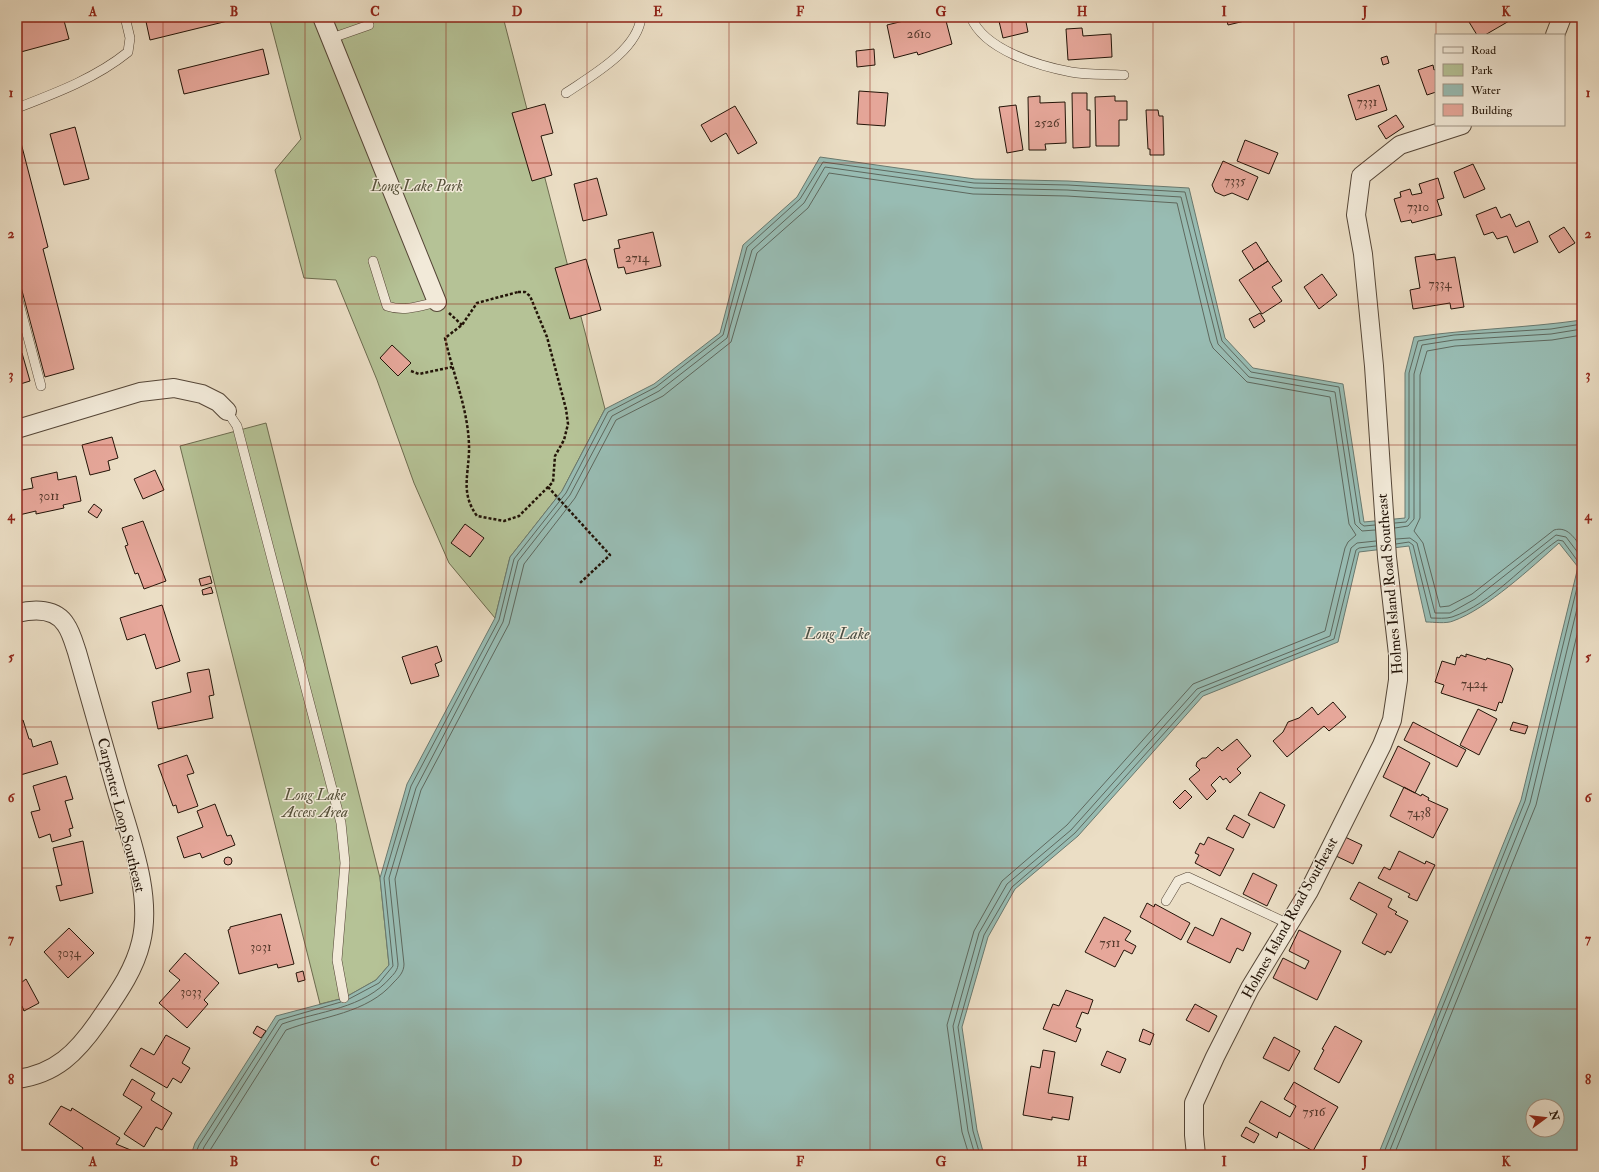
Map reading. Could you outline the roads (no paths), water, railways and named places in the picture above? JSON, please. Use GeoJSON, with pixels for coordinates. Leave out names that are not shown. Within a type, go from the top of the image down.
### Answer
{"type":"FeatureCollection","features":[{"type":"Feature","properties":{"kind":"street"},"geometry":{"type":"LineString","coordinates":[[322,17],[329,39],[437,302]]}},
{"type":"Feature","properties":{"kind":"street"},"geometry":{"type":"LineString","coordinates":[[1555,34],[1562,17]]}},
{"type":"Feature","properties":{"kind":"street","name":"Holmes Island Road Southeast"},"geometry":{"type":"LineString","coordinates":[[1196,1155],[1194,1135],[1194,1103],[1215,1056],[1247,994],[1312,884],[1382,745],[1392,720],[1398,674],[1383,512],[1374,366],[1363,254],[1356,215],[1361,176],[1400,145],[1459,126]]}},
{"type":"Feature","properties":{"kind":"street"},"geometry":{"type":"LineString","coordinates":[[17,429],[140,392],[174,388],[202,394],[218,402],[227,412]]}},
{"type":"Feature","properties":{"kind":"street","name":"Carpenter Loop Southeast"},"geometry":{"type":"LineString","coordinates":[[17,613],[32,609],[53,612],[66,624],[77,652],[134,852],[142,888],[144,922],[141,943],[131,970],[119,992],[74,1053],[64,1062],[42,1072],[17,1079]]}},
{"type":"Feature","properties":{"kind":"lane"},"geometry":{"type":"LineString","coordinates":[[17,108],[90,78],[128,52],[130,38],[125,17]]}},
{"type":"Feature","properties":{"kind":"lane"},"geometry":{"type":"LineString","coordinates":[[566,93],[610,63],[624,49],[634,38],[640,24],[641,17]]}},
{"type":"Feature","properties":{"kind":"lane"},"geometry":{"type":"LineString","coordinates":[[972,17],[974,24],[982,35],[1002,49],[1032,62],[1072,73],[1124,74]]}},
{"type":"Feature","properties":{"kind":"lane"},"geometry":{"type":"LineString","coordinates":[[329,39],[369,25]]}},
{"type":"Feature","properties":{"kind":"lane"},"geometry":{"type":"LineString","coordinates":[[373,260],[387,306],[395,309],[406,309],[437,302]]}},
{"type":"Feature","properties":{"kind":"lane"},"geometry":{"type":"LineString","coordinates":[[17,296],[41,386]]}},
{"type":"Feature","properties":{"kind":"lane"},"geometry":{"type":"LineString","coordinates":[[227,412],[237,426],[341,823],[345,863],[337,960],[344,998]]}},
{"type":"Feature","properties":{"kind":"lane"},"geometry":{"type":"LineString","coordinates":[[1166,901],[1178,881],[1188,877],[1289,924]]}},
{"type":"Feature","properties":{"kind":"water","name":"Long Lake"},"geometry":{"type":"Polygon","coordinates":[[[820,157],[975,179],[1068,181],[1189,188],[1225,338],[1253,368],[1343,384],[1364,522],[1405,518],[1405,373],[1414,337],[1582,320],[1582,1155],[1378,1155],[1521,800],[1578,567],[1559,543],[1523,575],[1480,607],[1453,621],[1443,623],[1426,622],[1409,546],[1359,552],[1338,642],[1203,696],[1078,836],[1015,889],[988,937],[962,1027],[977,1130],[984,1155],[191,1155],[195,1143],[276,1016],[344,998],[376,980],[389,965],[380,878],[407,784],[495,618],[510,557],[562,491],[605,409],[654,384],[720,333],[743,245],[797,197],[820,157]]]}},
{"type":"Feature","properties":{"kind":"park label","name":"Long Lake Park"},"geometry":{"type":"Point","coordinates":[417,186]}},
{"type":"Feature","properties":{"kind":"park label","name":"Long Lake Access Area"},"geometry":{"type":"Point","coordinates":[315,804]}}]}
